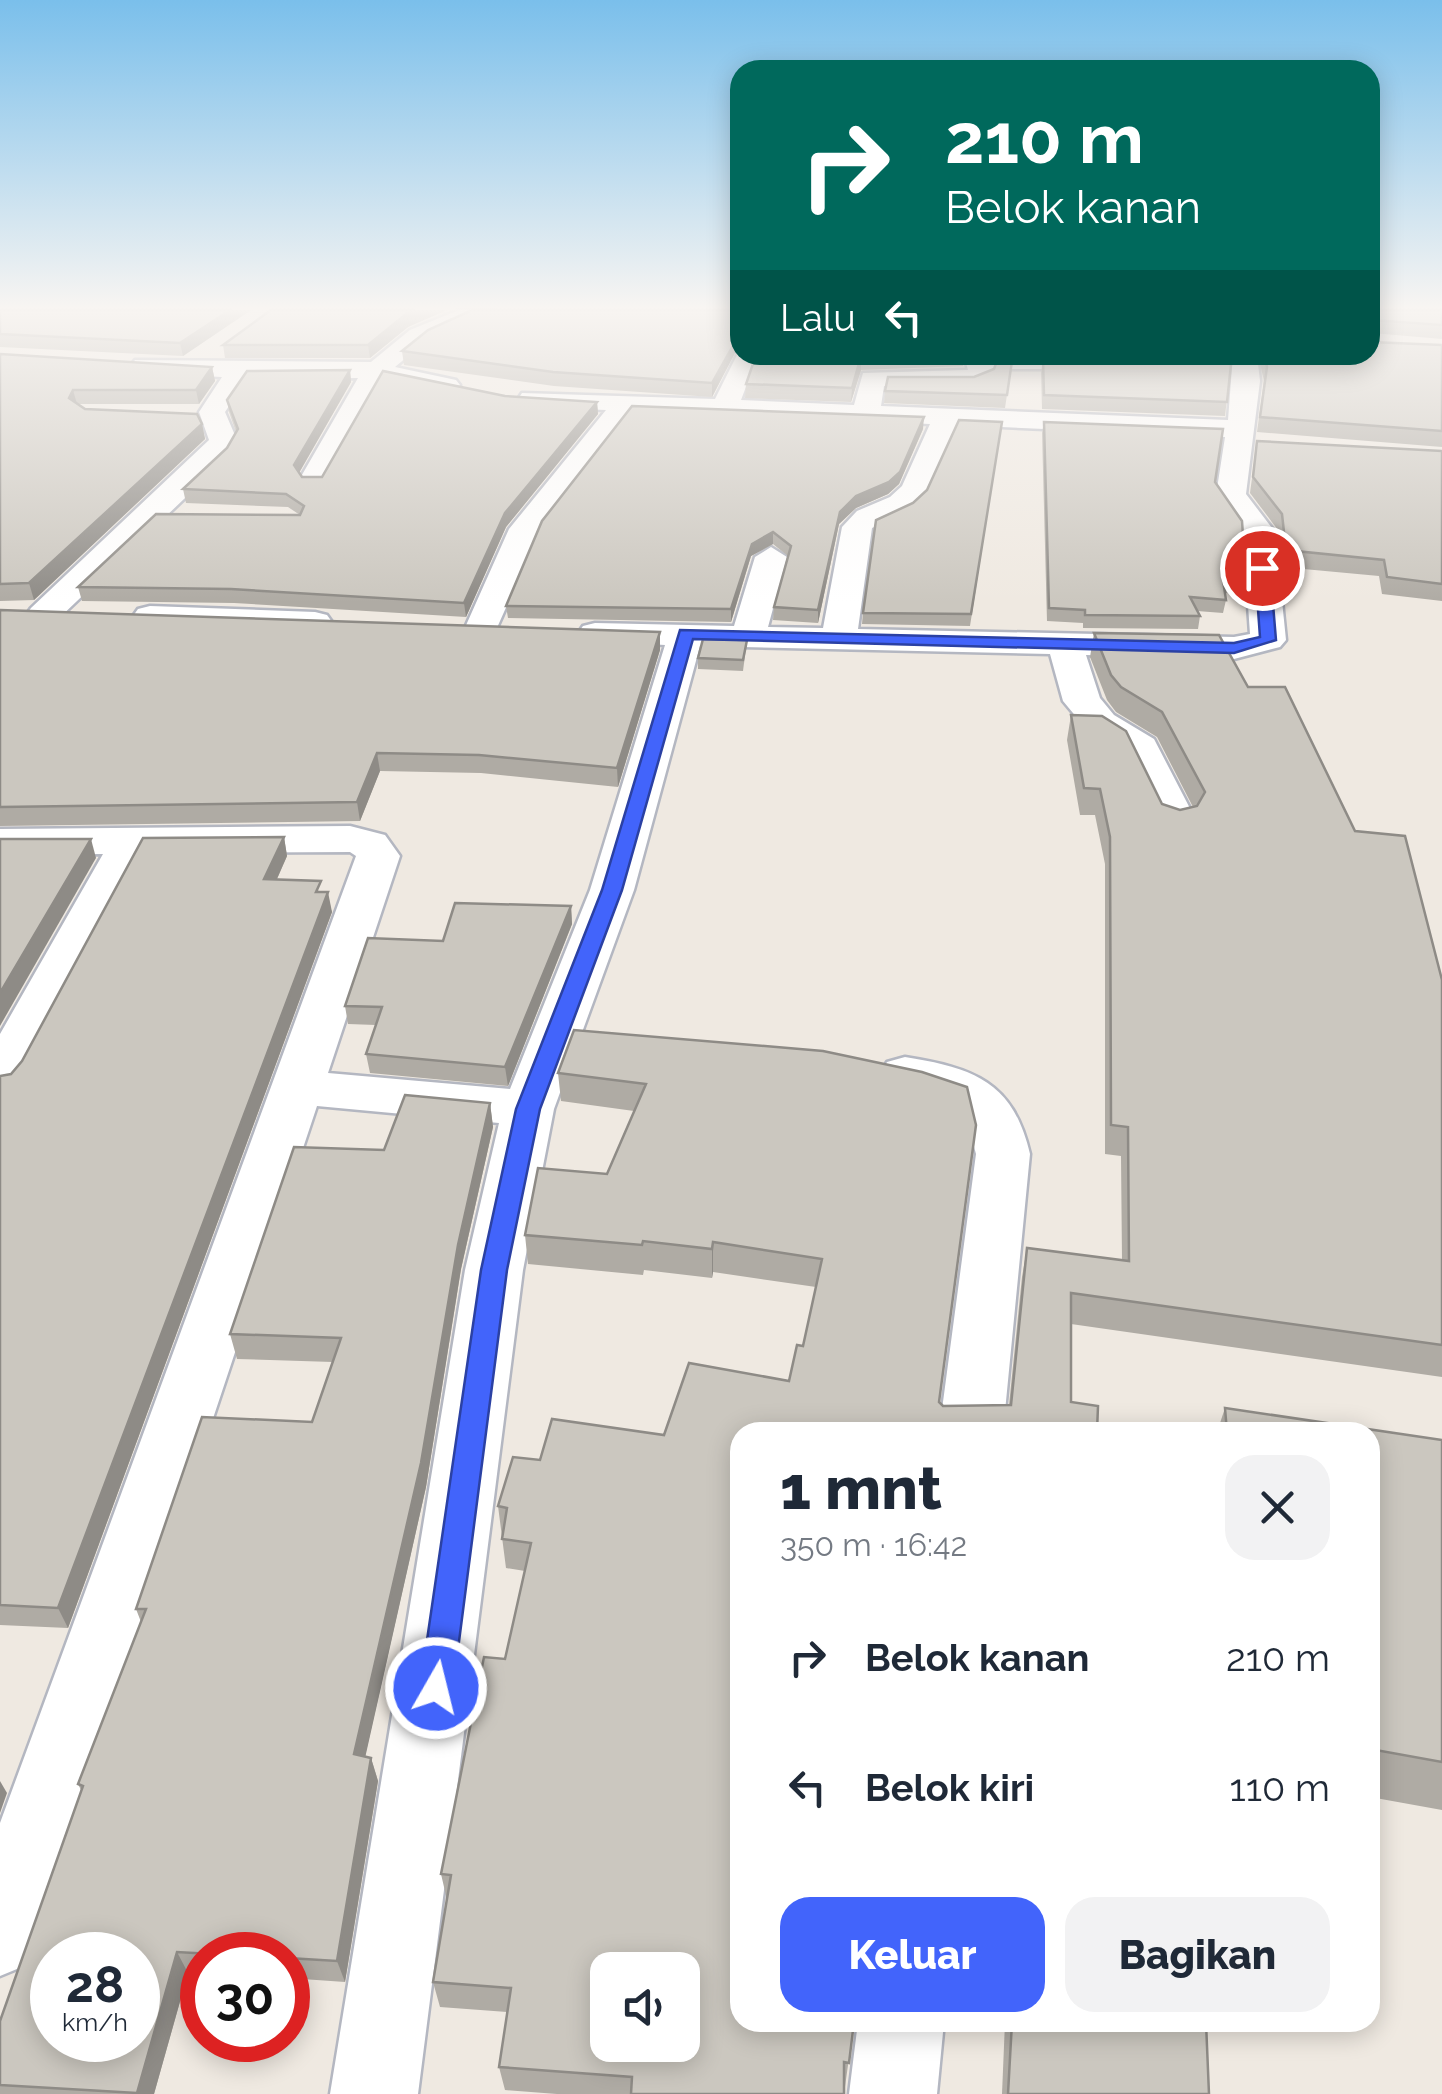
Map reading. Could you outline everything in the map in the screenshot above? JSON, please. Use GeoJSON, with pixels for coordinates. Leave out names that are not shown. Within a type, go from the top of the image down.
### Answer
{"type":"FeatureCollection","features":[{"type":"Feature","properties":{"kind":"street"},"geometry":{"type":"LineString","coordinates":[[213,417],[218,408]]}},
{"type":"Feature","properties":{"kind":"street"},"geometry":{"type":"LineString","coordinates":[[314,480],[353,408]]}},
{"type":"Feature","properties":{"kind":"street"},"geometry":{"type":"LineString","coordinates":[[518,632],[465,631],[525,529],[622,408]]}},
{"type":"Feature","properties":{"kind":"street"},"geometry":{"type":"LineString","coordinates":[[755,408],[1246,439]]}},
{"type":"Feature","properties":{"kind":"street"},"geometry":{"type":"LineString","coordinates":[[866,414],[867,408]]}},
{"type":"Feature","properties":{"kind":"street"},"geometry":{"type":"LineString","coordinates":[[555,633],[749,634],[1234,648],[1268,640],[1259,532],[1232,495],[1246,439],[1247,408]]}},
{"type":"Feature","properties":{"kind":"street"},"geometry":{"type":"LineString","coordinates":[[178,416],[213,417]]}},
{"type":"Feature","properties":{"kind":"street"},"geometry":{"type":"LineString","coordinates":[[213,417],[223,440],[218,452],[29,614],[344,624]]}},
{"type":"Feature","properties":{"kind":"street"},"geometry":{"type":"LineString","coordinates":[[839,639],[857,527],[862,520],[893,508],[911,494],[946,418]]}},
{"type":"Feature","properties":{"kind":"street"},"geometry":{"type":"LineString","coordinates":[[150,514],[190,516]]}},
{"type":"Feature","properties":{"kind":"street"},"geometry":{"type":"LineString","coordinates":[[749,634],[771,556]]}},
{"type":"Feature","properties":{"kind":"street"},"geometry":{"type":"LineString","coordinates":[[374,2094],[494,1270],[528,1109],[586,1040],[612,890],[686,634]]}},
{"type":"Feature","properties":{"kind":"street"},"geometry":{"type":"LineString","coordinates":[[1065,644],[1082,701],[1101,723],[1140,747],[1175,820]]}},
{"type":"Feature","properties":{"kind":"street"},"geometry":{"type":"LineString","coordinates":[[0,842],[325,838],[370,844],[378,856],[376,871],[0,1935]]}},
{"type":"Feature","properties":{"kind":"street"},"geometry":{"type":"LineString","coordinates":[[0,1079],[132,840]]}},
{"type":"Feature","properties":{"kind":"street"},"geometry":{"type":"LineString","coordinates":[[854,1066],[950,1085],[984,1102],[998,1123],[1003,1154],[972,1422]]}},
{"type":"Feature","properties":{"kind":"street"},"geometry":{"type":"LineString","coordinates":[[297,1087],[528,1109]]}},
{"type":"Feature","properties":{"kind":"street"},"geometry":{"type":"LineString","coordinates":[[893,2094],[900,2032]]}},
{"type":"Feature","properties":{"kind":"building"},"geometry":{"type":"Polygon","coordinates":[[[0,408],[197,414],[202,424],[29,583],[0,584],[0,408]]]}},
{"type":"Feature","properties":{"kind":"building"},"geometry":{"type":"Polygon","coordinates":[[[230,408],[328,408],[294,465],[302,477],[322,477],[362,408],[592,408],[505,513],[464,603],[231,589],[78,587],[156,514],[300,515],[304,506],[286,494],[183,489],[227,448],[238,429],[230,408]]]}},
{"type":"Feature","properties":{"kind":"building"},"geometry":{"type":"Polygon","coordinates":[[[631,408],[924,417],[900,472],[889,482],[856,496],[840,512],[818,610],[774,607],[791,546],[773,532],[752,544],[731,609],[506,606],[542,521],[631,408]]]}},
{"type":"Feature","properties":{"kind":"building"},"geometry":{"type":"Polygon","coordinates":[[[1261,408],[1442,408],[1442,431],[1260,417],[1261,408]]]}},
{"type":"Feature","properties":{"kind":"building"},"geometry":{"type":"Polygon","coordinates":[[[959,420],[1002,422],[971,614],[863,613],[876,520],[913,503],[927,490],[959,420]]]}},
{"type":"Feature","properties":{"kind":"building"},"geometry":{"type":"Polygon","coordinates":[[[1044,422],[1223,429],[1215,482],[1242,521],[1246,582],[1223,580],[1226,600],[1190,597],[1200,616],[1085,615],[1085,610],[1049,608],[1044,422]]]}},
{"type":"Feature","properties":{"kind":"building"},"geometry":{"type":"Polygon","coordinates":[[[1257,441],[1442,451],[1442,584],[1387,577],[1384,560],[1286,550],[1282,514],[1253,477],[1257,441]]]}},
{"type":"Feature","properties":{"kind":"building"},"geometry":{"type":"Polygon","coordinates":[[[0,610],[660,632],[617,768],[479,755],[377,753],[357,802],[0,807],[0,610]]]}},
{"type":"Feature","properties":{"kind":"building"},"geometry":{"type":"Polygon","coordinates":[[[1094,633],[1219,635],[1248,687],[1285,687],[1355,831],[1405,836],[1442,980],[1442,1345],[1071,1293],[1071,1402],[1098,1406],[1097,1422],[730,1422],[730,2032],[853,2032],[849,2063],[844,2062],[844,2094],[631,2094],[632,2077],[499,2067],[511,1988],[433,1982],[451,1875],[441,1874],[484,1657],[505,1659],[531,1543],[502,1539],[507,1508],[498,1506],[513,1457],[540,1460],[552,1419],[664,1435],[689,1363],[789,1381],[797,1345],[803,1346],[822,1259],[713,1242],[712,1249],[525,1235],[538,1168],[607,1174],[646,1084],[558,1073],[574,1030],[823,1051],[922,1072],[967,1087],[976,1125],[939,1402],[943,1406],[1011,1405],[1027,1248],[1129,1261],[1128,1127],[1111,1125],[1110,837],[1100,789],[1084,788],[1071,715],[1102,716],[1126,731],[1162,804],[1180,810],[1197,806],[1205,792],[1162,712],[1121,687],[1111,675],[1094,633]]]}},
{"type":"Feature","properties":{"kind":"building"},"geometry":{"type":"Polygon","coordinates":[[[703,639],[747,640],[743,660],[698,658],[703,639]]]}},
{"type":"Feature","properties":{"kind":"building"},"geometry":{"type":"Polygon","coordinates":[[[284,837],[264,879],[321,881],[316,892],[328,892],[58,1608],[0,1605],[0,1076],[11,1074],[22,1061],[143,838],[284,837]]]}},
{"type":"Feature","properties":{"kind":"building"},"geometry":{"type":"Polygon","coordinates":[[[0,839],[91,839],[0,993],[0,839]]]}},
{"type":"Feature","properties":{"kind":"building"},"geometry":{"type":"Polygon","coordinates":[[[455,903],[571,906],[505,1067],[366,1054],[382,1007],[345,1006],[368,938],[443,941],[455,903]]]}},
{"type":"Feature","properties":{"kind":"building"},"geometry":{"type":"Polygon","coordinates":[[[405,1095],[490,1103],[458,1245],[421,1463],[354,1754],[371,1758],[337,1961],[310,1959],[310,1932],[180,1932],[180,1952],[160,2012],[160,1932],[31,1932],[83,1786],[78,1784],[146,1609],[136,1609],[202,1417],[312,1422],[341,1338],[230,1334],[294,1147],[384,1150],[405,1095]]]}},
{"type":"Feature","properties":{"kind":"building"},"geometry":{"type":"Polygon","coordinates":[[[1225,1408],[1320,1422],[1226,1422],[1225,1408]]]}},
{"type":"Feature","properties":{"kind":"building"},"geometry":{"type":"Polygon","coordinates":[[[1380,1431],[1442,1440],[1442,1762],[1380,1751],[1380,1431]]]}},
{"type":"Feature","properties":{"kind":"building"},"geometry":{"type":"Polygon","coordinates":[[[30,1936],[30,2062],[146,2062],[137,2093],[0,2085],[0,2021],[30,1936]]]}},
{"type":"Feature","properties":{"kind":"building"},"geometry":{"type":"Polygon","coordinates":[[[1011,2032],[1206,2032],[1209,2094],[1008,2094],[1011,2032]]]}},
{"type":"Feature","properties":{"kind":"route"},"geometry":{"type":"LineString","coordinates":[[436,1688],[494,1270],[528,1109],[612,890],[686,634],[1254,646],[1268,640],[1262,568]]}}]}
